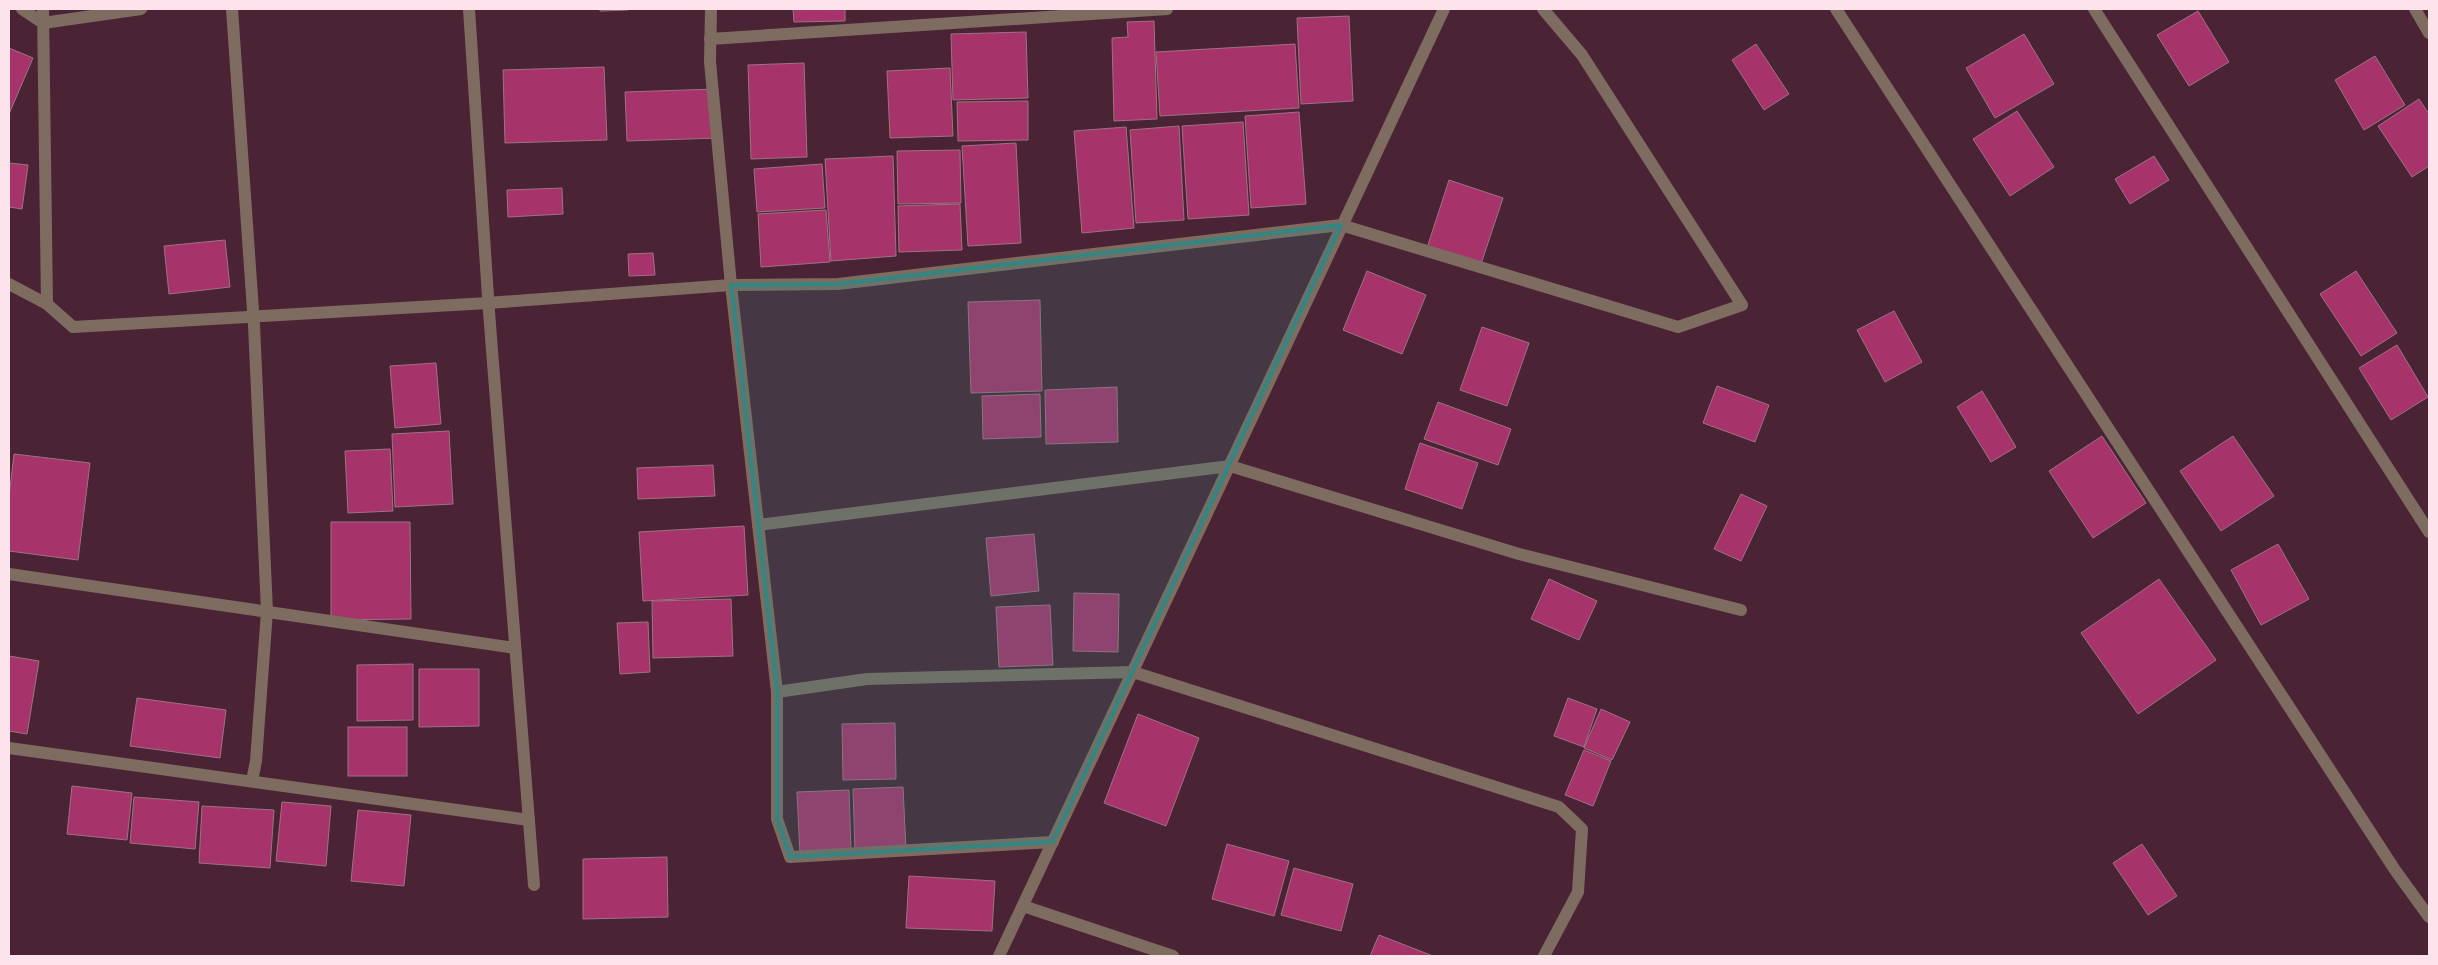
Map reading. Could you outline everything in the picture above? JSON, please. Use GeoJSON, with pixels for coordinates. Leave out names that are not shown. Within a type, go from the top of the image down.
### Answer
{"type":"FeatureCollection","features":[{"type":"Feature","properties":{"kind":"street"},"geometry":{"type":"LineString","coordinates":[[22,9],[44,23],[141,9]]}},
{"type":"Feature","properties":{"kind":"street"},"geometry":{"type":"LineString","coordinates":[[43,9],[47,304]]}},
{"type":"Feature","properties":{"kind":"street"},"geometry":{"type":"LineString","coordinates":[[232,9],[253,317],[267,611],[256,761],[252,781]]}},
{"type":"Feature","properties":{"kind":"street"},"geometry":{"type":"LineString","coordinates":[[468,9],[488,303],[534,885]]}},
{"type":"Feature","properties":{"kind":"street"},"geometry":{"type":"LineString","coordinates":[[711,9],[710,62],[731,285],[777,692],[777,819],[790,857],[1053,842]]}},
{"type":"Feature","properties":{"kind":"street"},"geometry":{"type":"LineString","coordinates":[[710,39],[1168,9]]}},
{"type":"Feature","properties":{"kind":"street"},"geometry":{"type":"LineString","coordinates":[[999,956],[1444,9]]}},
{"type":"Feature","properties":{"kind":"street"},"geometry":{"type":"LineString","coordinates":[[9,284],[47,304],[73,327],[488,303],[731,285],[838,284],[1341,225],[1678,327],[1742,304],[1582,55],[1543,9]]}},
{"type":"Feature","properties":{"kind":"street"},"geometry":{"type":"LineString","coordinates":[[1836,9],[2395,870],[2429,918]]}},
{"type":"Feature","properties":{"kind":"street"},"geometry":{"type":"LineString","coordinates":[[2094,9],[2429,532]]}},
{"type":"Feature","properties":{"kind":"street"},"geometry":{"type":"LineString","coordinates":[[2415,9],[2429,33]]}},
{"type":"Feature","properties":{"kind":"street"},"geometry":{"type":"LineString","coordinates":[[758,525],[1230,466],[1519,554],[1741,610]]}},
{"type":"Feature","properties":{"kind":"street"},"geometry":{"type":"LineString","coordinates":[[9,574],[515,648]]}},
{"type":"Feature","properties":{"kind":"street"},"geometry":{"type":"LineString","coordinates":[[777,692],[868,679],[1132,672],[1559,806],[1582,829],[1578,892],[1544,956]]}},
{"type":"Feature","properties":{"kind":"street"},"geometry":{"type":"LineString","coordinates":[[9,748],[529,820]]}},
{"type":"Feature","properties":{"kind":"street"},"geometry":{"type":"LineString","coordinates":[[1023,906],[1173,956]]}},
{"type":"Feature","properties":{"kind":"highlighted area"},"geometry":{"type":"Polygon","coordinates":[[[1341,225],[1053,842],[790,857],[777,819],[777,692],[731,285],[838,284],[1341,225]]]}},
{"type":"Feature","properties":{"kind":"building"},"geometry":{"type":"Polygon","coordinates":[[[600,9],[628,9],[628,10],[600,11],[600,9]]]}},
{"type":"Feature","properties":{"kind":"building"},"geometry":{"type":"Polygon","coordinates":[[[793,9],[845,9],[845,21],[794,22],[793,9]]]}},
{"type":"Feature","properties":{"kind":"building"},"geometry":{"type":"Polygon","coordinates":[[[2198,11],[2229,62],[2189,86],[2157,35],[2198,11]]]}},
{"type":"Feature","properties":{"kind":"building"},"geometry":{"type":"Polygon","coordinates":[[[1349,16],[1353,101],[1301,104],[1297,18],[1349,16]]]}},
{"type":"Feature","properties":{"kind":"building"},"geometry":{"type":"Polygon","coordinates":[[[1154,21],[1157,119],[1114,121],[1112,38],[1128,37],[1127,22],[1154,21]]]}},
{"type":"Feature","properties":{"kind":"building"},"geometry":{"type":"Polygon","coordinates":[[[1026,32],[1028,98],[953,100],[951,34],[1026,32]]]}},
{"type":"Feature","properties":{"kind":"building"},"geometry":{"type":"Polygon","coordinates":[[[2024,34],[2054,84],[1995,118],[1966,68],[2024,34]]]}},
{"type":"Feature","properties":{"kind":"building"},"geometry":{"type":"Polygon","coordinates":[[[1295,44],[1299,108],[1160,116],[1156,52],[1295,44]]]}},
{"type":"Feature","properties":{"kind":"building"},"geometry":{"type":"Polygon","coordinates":[[[1756,44],[1789,94],[1764,110],[1732,60],[1756,44]]]}},
{"type":"Feature","properties":{"kind":"building"},"geometry":{"type":"Polygon","coordinates":[[[9,48],[33,58],[9,114],[9,48]]]}},
{"type":"Feature","properties":{"kind":"building"},"geometry":{"type":"Polygon","coordinates":[[[2375,56],[2405,105],[2364,130],[2335,80],[2375,56]]]}},
{"type":"Feature","properties":{"kind":"building"},"geometry":{"type":"Polygon","coordinates":[[[804,63],[807,157],[751,159],[748,65],[804,63]]]}},
{"type":"Feature","properties":{"kind":"building"},"geometry":{"type":"Polygon","coordinates":[[[604,67],[607,140],[505,143],[503,70],[604,67]]]}},
{"type":"Feature","properties":{"kind":"building"},"geometry":{"type":"Polygon","coordinates":[[[950,68],[953,136],[890,138],[887,71],[950,68]]]}},
{"type":"Feature","properties":{"kind":"building"},"geometry":{"type":"Polygon","coordinates":[[[715,89],[718,138],[627,141],[625,92],[715,89]]]}},
{"type":"Feature","properties":{"kind":"building"},"geometry":{"type":"Polygon","coordinates":[[[2419,99],[2429,114],[2429,166],[2412,177],[2378,126],[2419,99]]]}},
{"type":"Feature","properties":{"kind":"building"},"geometry":{"type":"Polygon","coordinates":[[[1028,101],[1028,140],[958,141],[957,102],[1028,101]]]}},
{"type":"Feature","properties":{"kind":"building"},"geometry":{"type":"Polygon","coordinates":[[[2017,111],[2054,167],[2010,196],[1973,139],[2017,111]]]}},
{"type":"Feature","properties":{"kind":"building"},"geometry":{"type":"Polygon","coordinates":[[[1299,112],[1306,204],[1251,208],[1245,116],[1299,112]]]}},
{"type":"Feature","properties":{"kind":"building"},"geometry":{"type":"Polygon","coordinates":[[[1243,122],[1249,215],[1188,219],[1182,126],[1243,122]]]}},
{"type":"Feature","properties":{"kind":"building"},"geometry":{"type":"Polygon","coordinates":[[[1179,126],[1184,220],[1136,223],[1130,130],[1179,126]]]}},
{"type":"Feature","properties":{"kind":"building"},"geometry":{"type":"Polygon","coordinates":[[[1126,127],[1134,228],[1082,233],[1074,131],[1126,127]]]}},
{"type":"Feature","properties":{"kind":"building"},"geometry":{"type":"Polygon","coordinates":[[[1016,143],[1021,243],[968,246],[962,146],[1016,143]]]}},
{"type":"Feature","properties":{"kind":"building"},"geometry":{"type":"Polygon","coordinates":[[[960,150],[961,203],[898,204],[897,151],[960,150]]]}},
{"type":"Feature","properties":{"kind":"building"},"geometry":{"type":"Polygon","coordinates":[[[893,156],[896,256],[831,261],[825,159],[893,156]]]}},
{"type":"Feature","properties":{"kind":"building"},"geometry":{"type":"Polygon","coordinates":[[[2154,156],[2169,180],[2130,204],[2115,179],[2154,156]]]}},
{"type":"Feature","properties":{"kind":"building"},"geometry":{"type":"Polygon","coordinates":[[[9,163],[28,165],[22,209],[9,207],[9,163]]]}},
{"type":"Feature","properties":{"kind":"building"},"geometry":{"type":"Polygon","coordinates":[[[822,164],[825,208],[757,212],[754,169],[822,164]]]}},
{"type":"Feature","properties":{"kind":"building"},"geometry":{"type":"Polygon","coordinates":[[[1449,180],[1503,198],[1480,267],[1426,251],[1449,180]]]}},
{"type":"Feature","properties":{"kind":"building"},"geometry":{"type":"Polygon","coordinates":[[[562,188],[563,214],[508,217],[507,190],[562,188]]]}},
{"type":"Feature","properties":{"kind":"building"},"geometry":{"type":"Polygon","coordinates":[[[960,204],[962,250],[899,252],[898,206],[960,204]]]}},
{"type":"Feature","properties":{"kind":"building"},"geometry":{"type":"Polygon","coordinates":[[[826,210],[830,262],[761,267],[758,214],[826,210]]]}},
{"type":"Feature","properties":{"kind":"building"},"geometry":{"type":"Polygon","coordinates":[[[225,240],[230,287],[169,294],[164,246],[225,240]]]}},
{"type":"Feature","properties":{"kind":"building"},"geometry":{"type":"Polygon","coordinates":[[[653,253],[655,275],[629,276],[628,254],[653,253]]]}},
{"type":"Feature","properties":{"kind":"building"},"geometry":{"type":"Polygon","coordinates":[[[1367,271],[1426,295],[1402,354],[1343,330],[1367,271]]]}},
{"type":"Feature","properties":{"kind":"building"},"geometry":{"type":"Polygon","coordinates":[[[2356,271],[2397,333],[2361,356],[2320,294],[2356,271]]]}},
{"type":"Feature","properties":{"kind":"building"},"geometry":{"type":"Polygon","coordinates":[[[1040,300],[1042,391],[971,393],[968,302],[1040,300]]]}},
{"type":"Feature","properties":{"kind":"building"},"geometry":{"type":"Polygon","coordinates":[[[1894,311],[1922,362],[1885,382],[1857,330],[1894,311]]]}},
{"type":"Feature","properties":{"kind":"building"},"geometry":{"type":"Polygon","coordinates":[[[1482,327],[1529,343],[1507,406],[1460,390],[1482,327]]]}},
{"type":"Feature","properties":{"kind":"building"},"geometry":{"type":"Polygon","coordinates":[[[2397,345],[2428,397],[2391,420],[2359,368],[2397,345]]]}},
{"type":"Feature","properties":{"kind":"building"},"geometry":{"type":"Polygon","coordinates":[[[436,363],[441,424],[395,428],[390,366],[436,363]]]}},
{"type":"Feature","properties":{"kind":"building"},"geometry":{"type":"Polygon","coordinates":[[[1717,386],[1769,405],[1755,442],[1703,423],[1717,386]]]}},
{"type":"Feature","properties":{"kind":"building"},"geometry":{"type":"Polygon","coordinates":[[[1117,387],[1118,442],[1046,444],[1045,390],[1117,387]]]}},
{"type":"Feature","properties":{"kind":"building"},"geometry":{"type":"Polygon","coordinates":[[[1982,391],[2016,447],[1991,462],[1957,407],[1982,391]]]}},
{"type":"Feature","properties":{"kind":"building"},"geometry":{"type":"Polygon","coordinates":[[[1040,394],[1041,437],[983,439],[982,396],[1040,394]]]}},
{"type":"Feature","properties":{"kind":"building"},"geometry":{"type":"Polygon","coordinates":[[[1438,402],[1511,429],[1498,465],[1424,439],[1438,402]]]}},
{"type":"Feature","properties":{"kind":"building"},"geometry":{"type":"Polygon","coordinates":[[[449,431],[453,504],[395,507],[392,434],[449,431]]]}},
{"type":"Feature","properties":{"kind":"building"},"geometry":{"type":"Polygon","coordinates":[[[2102,436],[2146,503],[2093,538],[2049,471],[2102,436]]]}},
{"type":"Feature","properties":{"kind":"building"},"geometry":{"type":"Polygon","coordinates":[[[2233,436],[2274,496],[2221,531],[2180,471],[2233,436]]]}},
{"type":"Feature","properties":{"kind":"building"},"geometry":{"type":"Polygon","coordinates":[[[1420,443],[1478,463],[1462,509],[1405,489],[1420,443]]]}},
{"type":"Feature","properties":{"kind":"building"},"geometry":{"type":"Polygon","coordinates":[[[390,449],[393,511],[348,513],[345,451],[390,449]]]}},
{"type":"Feature","properties":{"kind":"building"},"geometry":{"type":"Polygon","coordinates":[[[14,454],[90,463],[78,560],[9,551],[9,497],[14,454]]]}},
{"type":"Feature","properties":{"kind":"building"},"geometry":{"type":"Polygon","coordinates":[[[713,465],[715,496],[638,499],[637,468],[713,465]]]}},
{"type":"Feature","properties":{"kind":"building"},"geometry":{"type":"Polygon","coordinates":[[[1741,494],[1767,506],[1741,561],[1714,549],[1741,494]]]}},
{"type":"Feature","properties":{"kind":"building"},"geometry":{"type":"Polygon","coordinates":[[[331,522],[410,522],[411,619],[331,620],[331,522]]]}},
{"type":"Feature","properties":{"kind":"building"},"geometry":{"type":"Polygon","coordinates":[[[744,526],[748,595],[643,601],[639,532],[744,526]]]}},
{"type":"Feature","properties":{"kind":"building"},"geometry":{"type":"Polygon","coordinates":[[[1034,534],[1039,591],[991,596],[986,538],[1034,534]]]}},
{"type":"Feature","properties":{"kind":"building"},"geometry":{"type":"Polygon","coordinates":[[[2278,544],[2309,599],[2261,625],[2231,570],[2278,544]]]}},
{"type":"Feature","properties":{"kind":"building"},"geometry":{"type":"Polygon","coordinates":[[[1549,579],[1597,601],[1579,640],[1531,619],[1549,579]]]}},
{"type":"Feature","properties":{"kind":"building"},"geometry":{"type":"Polygon","coordinates":[[[2159,579],[2216,660],[2138,714],[2081,633],[2159,579]]]}},
{"type":"Feature","properties":{"kind":"building"},"geometry":{"type":"Polygon","coordinates":[[[1074,593],[1119,594],[1118,652],[1073,651],[1074,593]]]}},
{"type":"Feature","properties":{"kind":"building"},"geometry":{"type":"Polygon","coordinates":[[[731,599],[733,656],[653,658],[652,601],[731,599]]]}},
{"type":"Feature","properties":{"kind":"building"},"geometry":{"type":"Polygon","coordinates":[[[1050,605],[1053,665],[999,667],[996,607],[1050,605]]]}},
{"type":"Feature","properties":{"kind":"building"},"geometry":{"type":"Polygon","coordinates":[[[648,622],[650,672],[620,674],[617,623],[648,622]]]}},
{"type":"Feature","properties":{"kind":"building"},"geometry":{"type":"Polygon","coordinates":[[[9,656],[39,661],[27,734],[9,731],[9,656]]]}},
{"type":"Feature","properties":{"kind":"building"},"geometry":{"type":"Polygon","coordinates":[[[413,664],[413,720],[357,721],[357,665],[413,664]]]}},
{"type":"Feature","properties":{"kind":"building"},"geometry":{"type":"Polygon","coordinates":[[[419,669],[479,669],[479,726],[419,727],[419,669]]]}},
{"type":"Feature","properties":{"kind":"building"},"geometry":{"type":"Polygon","coordinates":[[[137,698],[226,710],[220,758],[130,746],[137,698]]]}},
{"type":"Feature","properties":{"kind":"building"},"geometry":{"type":"Polygon","coordinates":[[[1568,698],[1597,709],[1584,747],[1554,736],[1568,698]]]}},
{"type":"Feature","properties":{"kind":"building"},"geometry":{"type":"Polygon","coordinates":[[[1601,709],[1630,722],[1612,760],[1584,748],[1601,709]]]}},
{"type":"Feature","properties":{"kind":"building"},"geometry":{"type":"Polygon","coordinates":[[[1138,714],[1199,738],[1166,826],[1104,803],[1138,714]]]}},
{"type":"Feature","properties":{"kind":"building"},"geometry":{"type":"Polygon","coordinates":[[[895,723],[896,779],[843,780],[842,724],[895,723]]]}},
{"type":"Feature","properties":{"kind":"building"},"geometry":{"type":"Polygon","coordinates":[[[348,727],[407,727],[407,776],[348,776],[348,727]]]}},
{"type":"Feature","properties":{"kind":"building"},"geometry":{"type":"Polygon","coordinates":[[[1584,750],[1611,761],[1593,806],[1565,795],[1584,750]]]}},
{"type":"Feature","properties":{"kind":"building"},"geometry":{"type":"Polygon","coordinates":[[[72,786],[132,793],[127,840],[67,834],[72,786]]]}},
{"type":"Feature","properties":{"kind":"building"},"geometry":{"type":"Polygon","coordinates":[[[903,787],[906,850],[855,852],[853,789],[903,787]]]}},
{"type":"Feature","properties":{"kind":"building"},"geometry":{"type":"Polygon","coordinates":[[[849,790],[851,852],[800,854],[797,792],[849,790]]]}},
{"type":"Feature","properties":{"kind":"building"},"geometry":{"type":"Polygon","coordinates":[[[134,797],[199,802],[195,849],[130,843],[134,797]]]}},
{"type":"Feature","properties":{"kind":"building"},"geometry":{"type":"Polygon","coordinates":[[[282,802],[331,806],[326,866],[276,861],[282,802]]]}},
{"type":"Feature","properties":{"kind":"building"},"geometry":{"type":"Polygon","coordinates":[[[202,806],[274,810],[270,868],[199,863],[202,806]]]}},
{"type":"Feature","properties":{"kind":"building"},"geometry":{"type":"Polygon","coordinates":[[[358,810],[411,815],[404,886],[351,881],[358,810]]]}},
{"type":"Feature","properties":{"kind":"building"},"geometry":{"type":"Polygon","coordinates":[[[1227,844],[1289,861],[1274,916],[1212,899],[1227,844]]]}},
{"type":"Feature","properties":{"kind":"building"},"geometry":{"type":"Polygon","coordinates":[[[2142,844],[2177,896],[2148,915],[2113,863],[2142,844]]]}},
{"type":"Feature","properties":{"kind":"building"},"geometry":{"type":"Polygon","coordinates":[[[667,857],[668,917],[583,919],[583,859],[667,857]]]}},
{"type":"Feature","properties":{"kind":"building"},"geometry":{"type":"Polygon","coordinates":[[[1294,868],[1353,884],[1341,931],[1281,915],[1294,868]]]}},
{"type":"Feature","properties":{"kind":"building"},"geometry":{"type":"Polygon","coordinates":[[[909,876],[995,881],[992,931],[906,928],[909,876]]]}},
{"type":"Feature","properties":{"kind":"building"},"geometry":{"type":"Polygon","coordinates":[[[1379,935],[1433,956],[1370,956],[1379,935]]]}}]}
